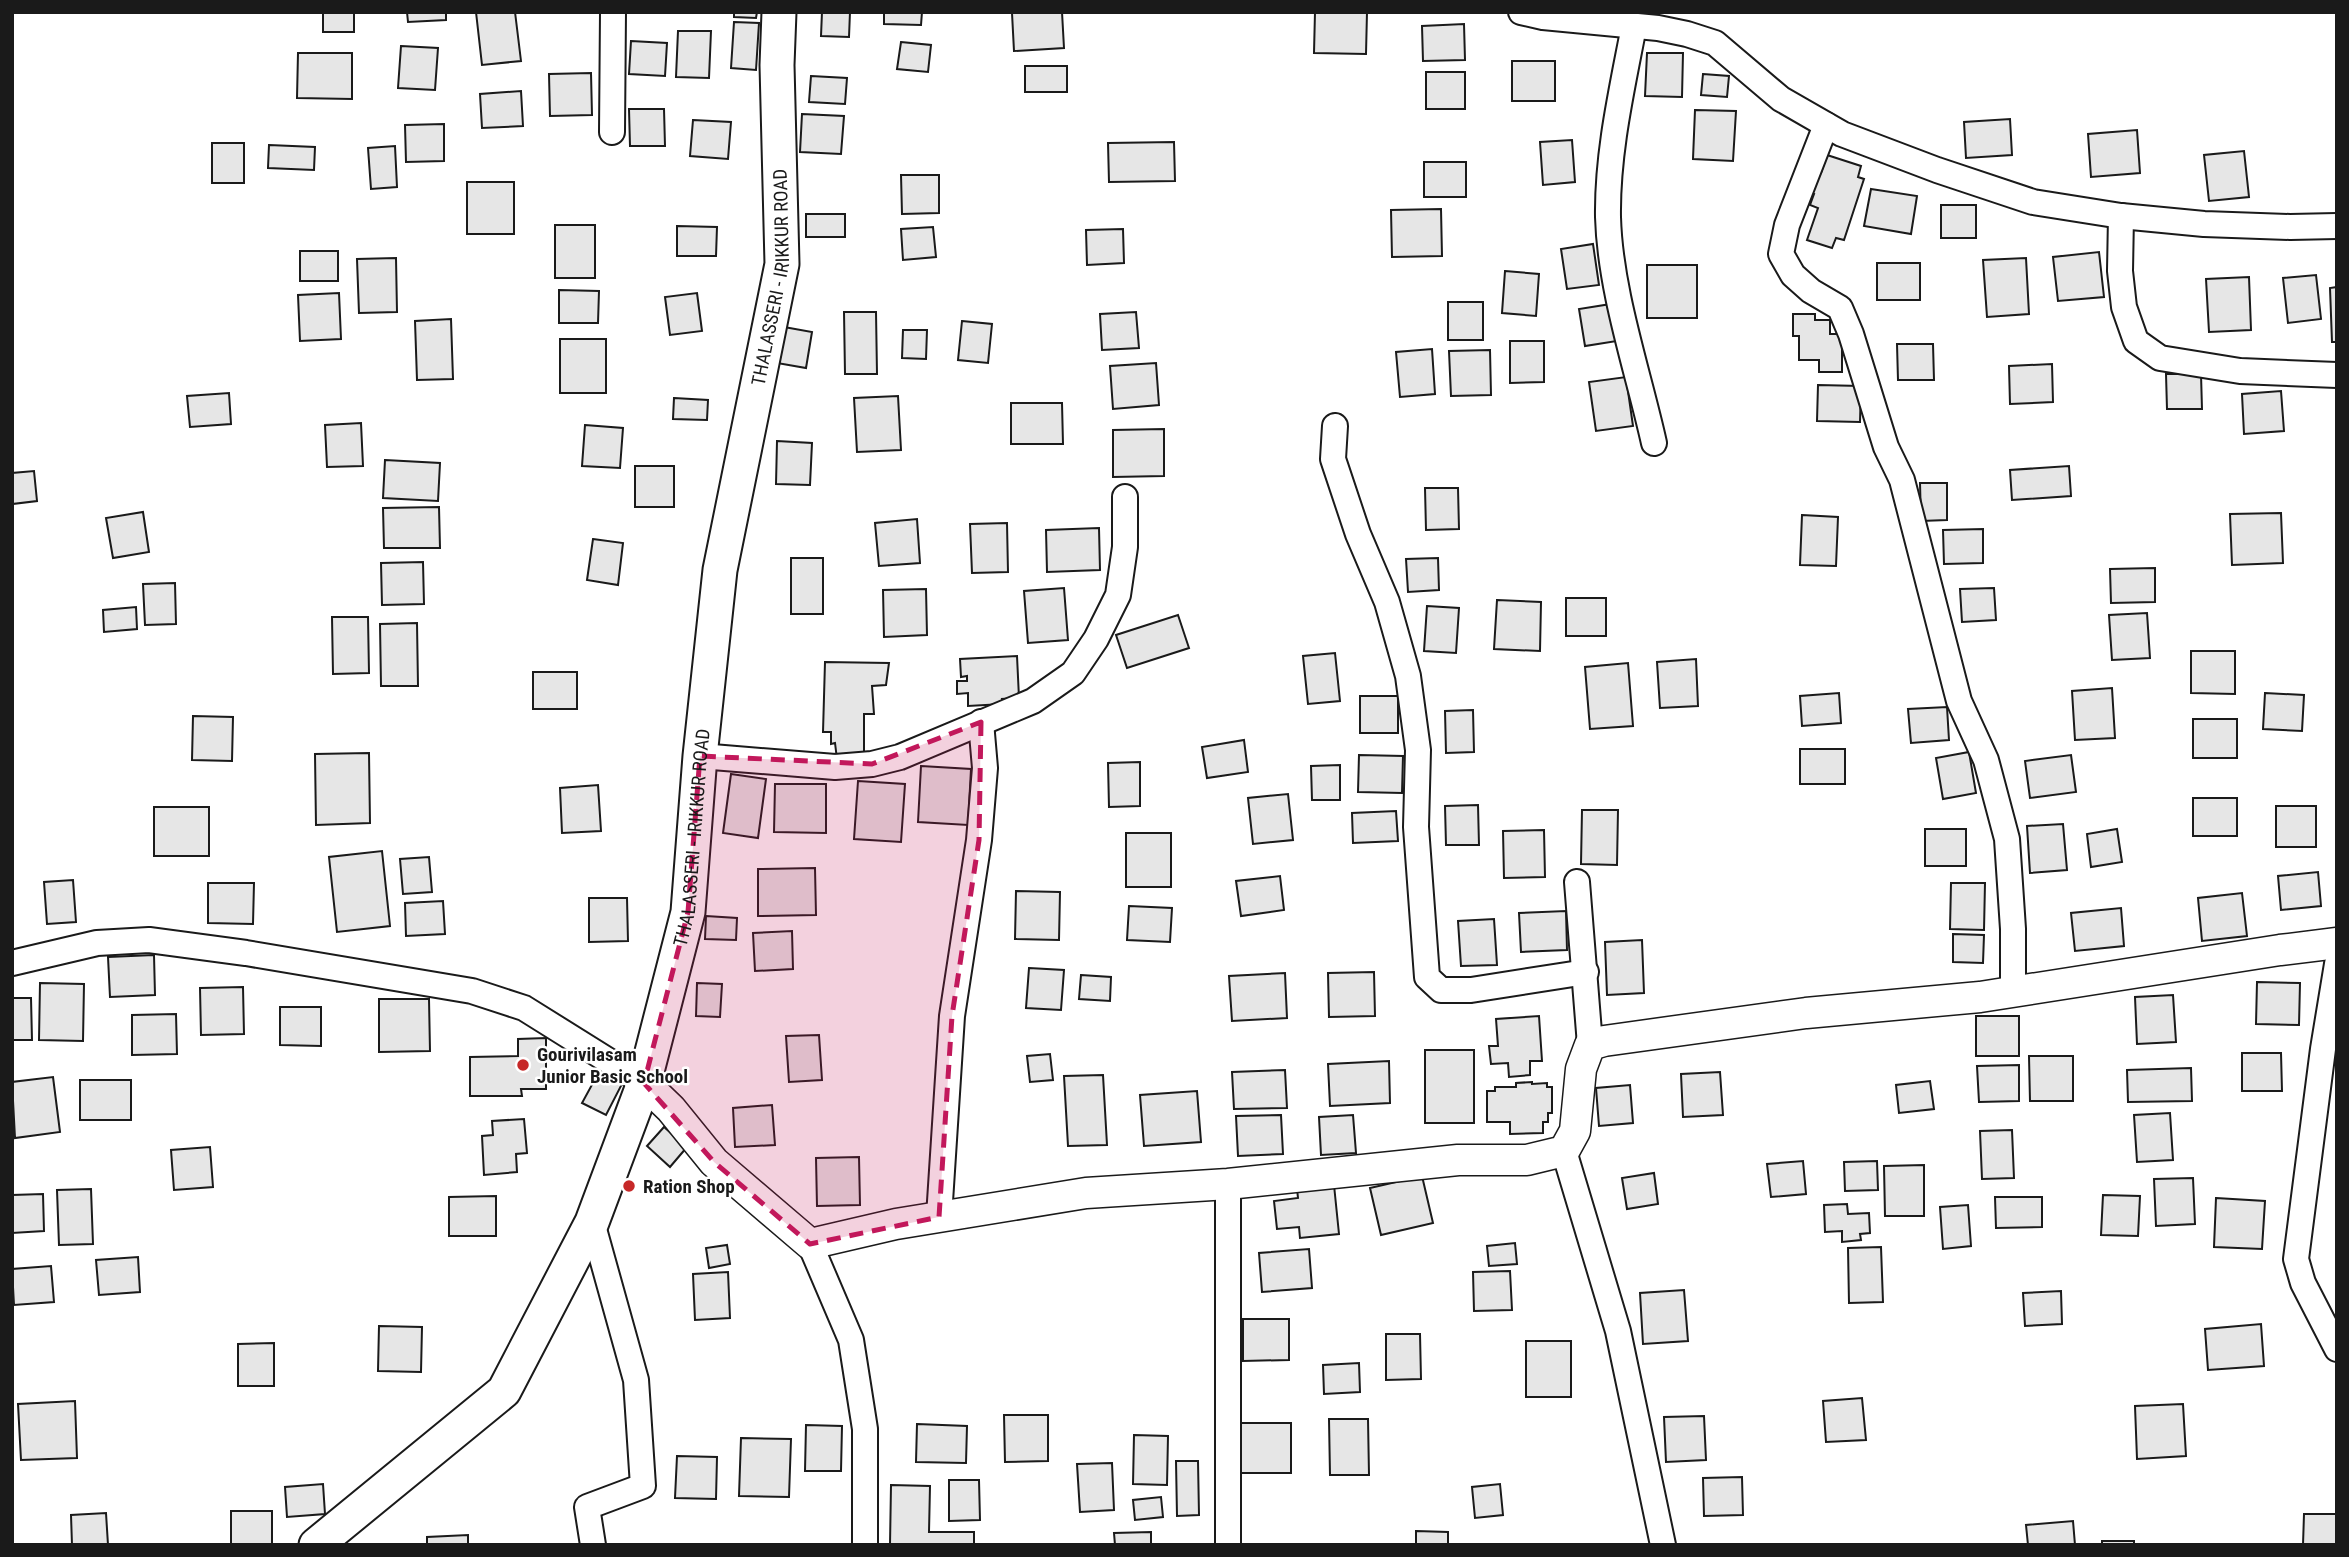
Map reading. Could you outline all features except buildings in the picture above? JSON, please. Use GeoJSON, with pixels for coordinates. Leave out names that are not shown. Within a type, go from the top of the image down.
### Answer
{"type":"FeatureCollection","features":[{"type":"Feature","properties":{"kind":"main road","name":"THALASSERI - IRIKKUR ROAD"},"geometry":{"type":"LineString","coordinates":[[316,1545],[504,1391],[592,1222],[645,1083],[688,912],[700,756],[720,570],[782,264],[777,65],[779,12]]}},
{"type":"Feature","properties":{"kind":"street"},"geometry":{"type":"LineString","coordinates":[[612,132],[613,12]]}},
{"type":"Feature","properties":{"kind":"street"},"geometry":{"type":"LineString","coordinates":[[1521,12],[1687,34],[1715,43],[1781,99],[1842,134],[2033,202],[2121,216],[2204,224],[2337,226]]}},
{"type":"Feature","properties":{"kind":"street"},"geometry":{"type":"LineString","coordinates":[[1634,26],[1609,169],[1608,218],[1612,267],[1654,443]]}},
{"type":"Feature","properties":{"kind":"street"},"geometry":{"type":"LineString","coordinates":[[1826,125],[1787,225],[1781,254],[1793,275],[1811,291],[1840,308],[1851,334],[1886,447],[1902,480],[1959,701],[1986,760],[2007,839],[2013,929],[2013,992]]}},
{"type":"Feature","properties":{"kind":"street"},"geometry":{"type":"LineString","coordinates":[[2121,216],[2120,271],[2124,307],[2136,341],[2160,358],[2240,370],[2337,375]]}},
{"type":"Feature","properties":{"kind":"street"},"geometry":{"type":"LineString","coordinates":[[1335,426],[1333,459],[1358,534],[1387,602],[1408,676],[1418,750],[1416,827],[1427,977],[1441,990],[1471,990],[1586,972]]}},
{"type":"Feature","properties":{"kind":"street"},"geometry":{"type":"LineString","coordinates":[[700,756],[835,767],[872,764],[900,757],[1033,701],[1073,673],[1096,639],[1118,595],[1125,547],[1125,497]]}},
{"type":"Feature","properties":{"kind":"street"},"geometry":{"type":"LineString","coordinates":[[939,1217],[952,1016],[979,840],[985,768],[981,722]]}},
{"type":"Feature","properties":{"kind":"street"},"geometry":{"type":"LineString","coordinates":[[1577,882],[1590,1045],[1581,1069],[1575,1131],[1564,1151],[1618,1331],[1663,1545]]}},
{"type":"Feature","properties":{"kind":"street"},"geometry":{"type":"LineString","coordinates":[[12,963],[97,943],[149,940],[246,953],[472,991],[524,1008],[645,1083],[671,1109],[714,1162],[810,1244],[851,1340],[865,1429],[865,1545]]}},
{"type":"Feature","properties":{"kind":"street"},"geometry":{"type":"LineString","coordinates":[[1590,1045],[1806,1013],[2013,992],[2337,943]]}},
{"type":"Feature","properties":{"kind":"street"},"geometry":{"type":"LineString","coordinates":[[2337,964],[2323,1049],[2296,1259],[2303,1283],[2337,1349]]}},
{"type":"Feature","properties":{"kind":"street"},"geometry":{"type":"LineString","coordinates":[[810,1244],[939,1217],[1086,1193],[1228,1184],[1458,1160],[1527,1160],[1564,1151]]}},
{"type":"Feature","properties":{"kind":"street"},"geometry":{"type":"LineString","coordinates":[[1228,1184],[1228,1545]]}},
{"type":"Feature","properties":{"kind":"street"},"geometry":{"type":"LineString","coordinates":[[592,1222],[636,1380],[643,1486],[587,1507],[593,1545]]}},
{"type":"Feature","properties":{"kind":"highlighted area"},"geometry":{"type":"Polygon","coordinates":[[[981,722],[979,840],[952,1016],[939,1217],[810,1244],[714,1162],[644,1083],[688,912],[700,756],[872,764],[981,722]]]}},
{"type":"Feature","properties":{"kind":"place","name":"Gourivilasam Junior Basic School"},"geometry":{"type":"Point","coordinates":[523,1065]}},
{"type":"Feature","properties":{"kind":"place","name":"Ration Shop"},"geometry":{"type":"Point","coordinates":[629,1186]}}]}
